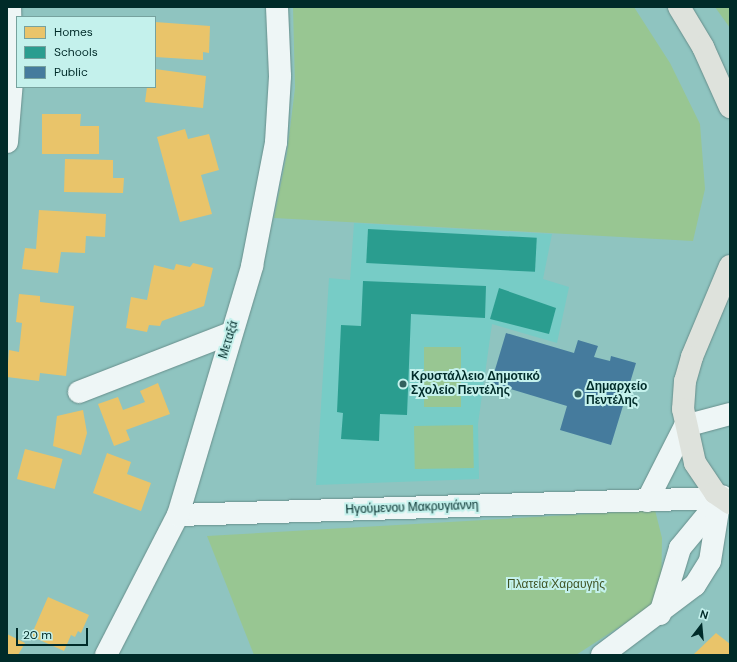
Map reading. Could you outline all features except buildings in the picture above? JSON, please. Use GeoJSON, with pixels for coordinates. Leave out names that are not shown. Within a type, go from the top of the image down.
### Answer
{"type":"FeatureCollection","features":[{"type":"Feature","properties":{"kind":"main road"},"geometry":{"type":"LineString","coordinates":[[679,7],[703,47],[730,107]]}},
{"type":"Feature","properties":{"kind":"main road"},"geometry":{"type":"LineString","coordinates":[[727,497],[695,463],[685,426],[685,381],[730,266]]}},
{"type":"Feature","properties":{"kind":"street"},"geometry":{"type":"LineString","coordinates":[[7,142],[12,81],[10,7]]}},
{"type":"Feature","properties":{"kind":"street","name":"Μεταξά"},"geometry":{"type":"LineString","coordinates":[[106,655],[178,515],[252,266],[276,142],[280,76],[277,7]]}},
{"type":"Feature","properties":{"kind":"street"},"geometry":{"type":"LineString","coordinates":[[79,392],[231,333]]}},
{"type":"Feature","properties":{"kind":"street"},"geometry":{"type":"LineString","coordinates":[[647,501],[685,426],[730,414]]}},
{"type":"Feature","properties":{"kind":"street"},"geometry":{"type":"LineString","coordinates":[[660,614],[680,548],[727,497]]}},
{"type":"Feature","properties":{"kind":"street"},"geometry":{"type":"LineString","coordinates":[[602,655],[660,614],[695,585],[710,561],[727,497]]}},
{"type":"Feature","properties":{"kind":"street","name":"Ηγούμενου Μακρυγιάννη"},"geometry":{"type":"LineString","coordinates":[[178,515],[647,501],[727,497]]}},
{"type":"Feature","properties":{"kind":"shaded area","name":"Κρυστάλλειο Δημοτικό Σχολείο Πεντέλης"},"geometry":{"type":"Polygon","coordinates":[[[354,223],[552,234],[543,279],[569,287],[557,343],[492,324],[478,424],[479,479],[316,485],[329,278],[350,280],[354,223]]]}},
{"type":"Feature","properties":{"kind":"green space"},"geometry":{"type":"Polygon","coordinates":[[[293,7],[634,7],[670,63],[700,124],[705,189],[693,241],[274,218],[287,153],[295,88],[293,7]]]}},
{"type":"Feature","properties":{"kind":"green space"},"geometry":{"type":"Polygon","coordinates":[[[715,7],[730,7],[730,28],[715,7]]]}},
{"type":"Feature","properties":{"kind":"green space"},"geometry":{"type":"Polygon","coordinates":[[[424,347],[461,347],[461,407],[424,407],[424,347]]]}},
{"type":"Feature","properties":{"kind":"green space"},"geometry":{"type":"Polygon","coordinates":[[[473,425],[474,468],[415,469],[414,426],[473,425]]]}},
{"type":"Feature","properties":{"kind":"green space","name":"Πλατεία Χαραυγής"},"geometry":{"type":"Polygon","coordinates":[[[655,510],[662,538],[661,600],[576,655],[254,655],[207,536],[655,510]]]}},
{"type":"Feature","properties":{"kind":"place","name":"Κρυστάλλειο Δημοτικό Σχολείο Πεντέλης"},"geometry":{"type":"Point","coordinates":[403,384]}},
{"type":"Feature","properties":{"kind":"place","name":"Δημαρχείο Πεντέλης"},"geometry":{"type":"Point","coordinates":[578,394]}}]}
